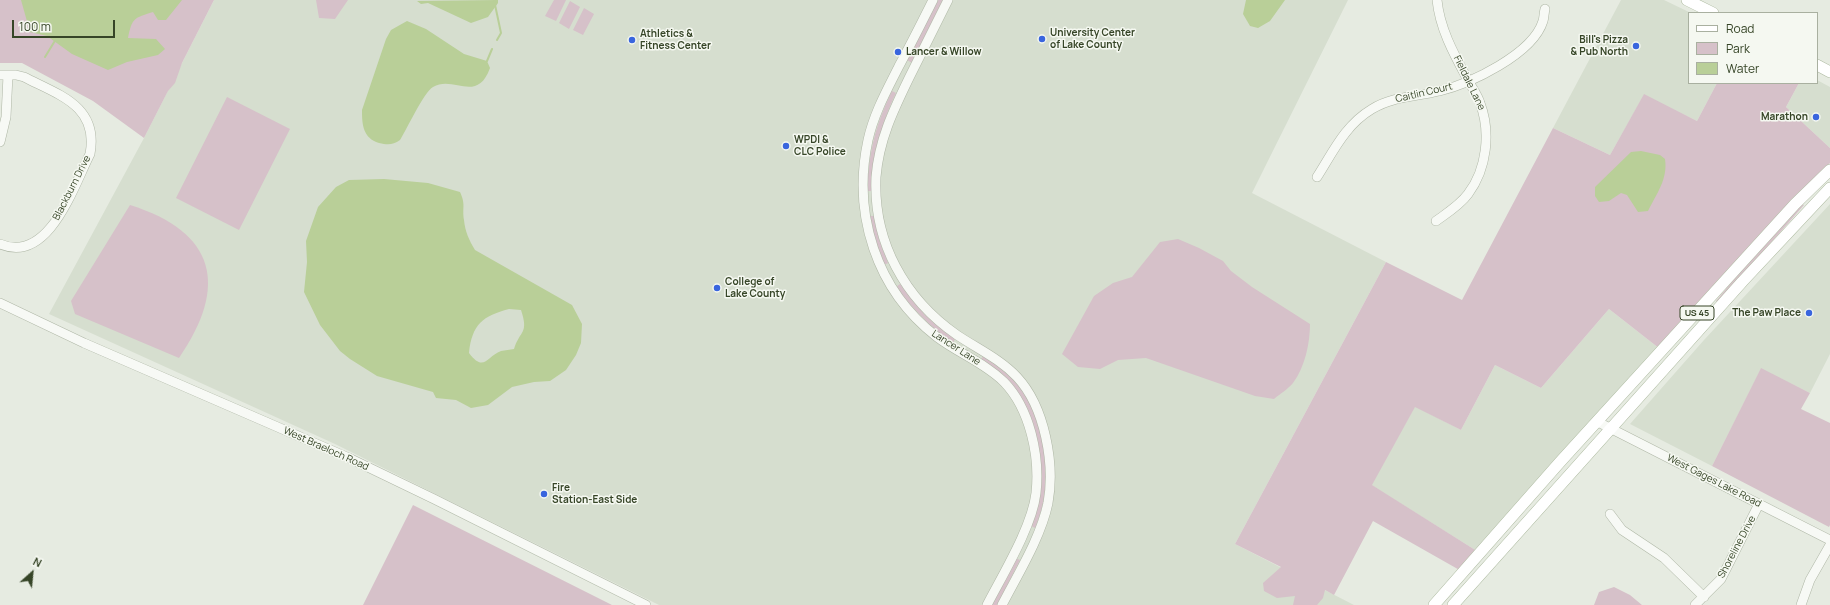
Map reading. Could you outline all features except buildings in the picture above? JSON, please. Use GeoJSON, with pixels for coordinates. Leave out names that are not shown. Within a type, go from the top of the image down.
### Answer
{"type":"FeatureCollection","features":[{"type":"Feature","properties":{"kind":"main road"},"geometry":{"type":"LineString","coordinates":[[1687,0],[1711,12]]}},
{"type":"Feature","properties":{"kind":"main road"},"geometry":{"type":"LineString","coordinates":[[1818,66],[1830,72]]}},
{"type":"Feature","properties":{"kind":"main road","name":"US 45"},"geometry":{"type":"LineString","coordinates":[[1434,605],[1560,462],[1795,204],[1830,170]]}},
{"type":"Feature","properties":{"kind":"main road","name":"US 45"},"geometry":{"type":"LineString","coordinates":[[1453,605],[1748,276],[1830,188]]}},
{"type":"Feature","properties":{"kind":"street","name":"Lancer Lane"},"geometry":{"type":"LineString","coordinates":[[933,0],[880,104],[872,126],[865,158],[863,200],[866,225],[876,256],[887,280],[906,307],[937,337],[986,368],[1004,382],[1019,402],[1029,427],[1036,469],[1036,494],[1033,507],[1025,528],[987,605]]}},
{"type":"Feature","properties":{"kind":"street","name":"Lancer Lane"},"geometry":{"type":"LineString","coordinates":[[948,0],[896,103],[886,127],[878,165],[876,201],[886,247],[898,272],[907,286],[918,300],[942,324],[1003,363],[1019,379],[1032,398],[1042,424],[1049,458],[1050,481],[1048,502],[1042,522],[1002,605]]}},
{"type":"Feature","properties":{"kind":"street","name":"Fieldale Lane"},"geometry":{"type":"LineString","coordinates":[[1436,221],[1458,205],[1468,194],[1481,169],[1484,158],[1486,126],[1480,102],[1445,32],[1437,0]]}},
{"type":"Feature","properties":{"kind":"street","name":"Caitlin Court"},"geometry":{"type":"LineString","coordinates":[[1317,177],[1348,128],[1372,109],[1397,98],[1438,92],[1469,82],[1499,66],[1530,41],[1543,22],[1545,10]]}},
{"type":"Feature","properties":{"kind":"street"},"geometry":{"type":"LineString","coordinates":[[0,142],[6,117],[4,75]]}},
{"type":"Feature","properties":{"kind":"street","name":"Blackburn Drive"},"geometry":{"type":"LineString","coordinates":[[0,244],[15,247],[24,246],[38,241],[49,231],[57,220],[90,154],[92,144],[88,122],[83,112],[72,102],[24,77],[4,75]]}},
{"type":"Feature","properties":{"kind":"street","name":"West Braeloch Road"},"geometry":{"type":"LineString","coordinates":[[0,303],[84,342],[349,458],[646,605]]}},
{"type":"Feature","properties":{"kind":"street","name":"West Gages Lake Road"},"geometry":{"type":"LineString","coordinates":[[1598,422],[1830,540]]}},
{"type":"Feature","properties":{"kind":"street","name":"Shoreline Drive"},"geometry":{"type":"LineString","coordinates":[[1695,605],[1721,578],[1759,504]]}},
{"type":"Feature","properties":{"kind":"street"},"geometry":{"type":"LineString","coordinates":[[1610,514],[1622,530],[1664,558],[1704,597]]}},
{"type":"Feature","properties":{"kind":"street"},"geometry":{"type":"LineString","coordinates":[[1801,605],[1810,580],[1830,544]]}},
{"type":"Feature","properties":{"kind":"shaded area","name":"College of Lake County"},"geometry":{"type":"Polygon","coordinates":[[[214,0],[1348,0],[1252,193],[1386,262],[1235,544],[1354,605],[659,605],[335,444],[49,314],[144,138],[214,0]]]}},
{"type":"Feature","properties":{"kind":"shaded area"},"geometry":{"type":"Polygon","coordinates":[[[1621,0],[1664,0],[1689,12],[1688,84],[1716,84],[1697,121],[1644,95],[1610,155],[1553,128],[1621,0]]]}},
{"type":"Feature","properties":{"kind":"shaded area"},"geometry":{"type":"Polygon","coordinates":[[[1818,81],[1830,87],[1830,148],[1786,107],[1798,84],[1818,84],[1818,81]]]}},
{"type":"Feature","properties":{"kind":"shaded area"},"geometry":{"type":"Polygon","coordinates":[[[1830,204],[1830,354],[1810,393],[1761,369],[1712,466],[1630,424],[1704,340],[1830,204]]]}},
{"type":"Feature","properties":{"kind":"shaded area"},"geometry":{"type":"Polygon","coordinates":[[[1609,309],[1660,349],[1480,553],[1371,485],[1415,406],[1461,430],[1495,365],[1541,388],[1609,309]]]}},
{"type":"Feature","properties":{"kind":"green space"},"geometry":{"type":"Polygon","coordinates":[[[0,0],[214,0],[182,63],[175,83],[168,91],[144,138],[93,101],[22,63],[0,63],[0,0]]]}},
{"type":"Feature","properties":{"kind":"green space"},"geometry":{"type":"Polygon","coordinates":[[[316,0],[348,0],[335,19],[319,18],[316,0]]]}},
{"type":"Feature","properties":{"kind":"green space"},"geometry":{"type":"Polygon","coordinates":[[[554,0],[566,0],[556,21],[545,16],[554,0]]]}},
{"type":"Feature","properties":{"kind":"green space"},"geometry":{"type":"Polygon","coordinates":[[[937,0],[943,0],[912,63],[907,60],[937,0]]]}},
{"type":"Feature","properties":{"kind":"green space"},"geometry":{"type":"Polygon","coordinates":[[[570,1],[580,7],[569,29],[559,23],[570,1]]]}},
{"type":"Feature","properties":{"kind":"green space"},"geometry":{"type":"Polygon","coordinates":[[[584,8],[594,14],[583,35],[573,30],[584,8]]]}},
{"type":"Feature","properties":{"kind":"green space"},"geometry":{"type":"Polygon","coordinates":[[[1716,84],[1798,84],[1786,107],[1830,148],[1830,163],[1783,212],[1660,349],[1609,309],[1541,388],[1495,365],[1461,430],[1415,407],[1372,485],[1480,553],[1463,572],[1373,521],[1334,595],[1325,590],[1323,598],[1317,605],[1293,605],[1295,596],[1277,598],[1264,591],[1263,583],[1281,567],[1235,544],[1386,262],[1462,300],[1553,128],[1610,155],[1644,94],[1697,121],[1716,84]]]}},
{"type":"Feature","properties":{"kind":"green space"},"geometry":{"type":"Polygon","coordinates":[[[892,91],[896,93],[890,106],[879,141],[872,191],[867,191],[871,151],[881,116],[892,91]]]}},
{"type":"Feature","properties":{"kind":"green space"},"geometry":{"type":"Polygon","coordinates":[[[227,97],[290,129],[239,230],[176,198],[227,97]]]}},
{"type":"Feature","properties":{"kind":"green space"},"geometry":{"type":"Polygon","coordinates":[[[1802,204],[1804,205],[1718,303],[1716,301],[1739,273],[1802,204]]]}},
{"type":"Feature","properties":{"kind":"green space"},"geometry":{"type":"Polygon","coordinates":[[[130,205],[159,216],[181,230],[196,246],[206,265],[208,285],[205,308],[195,332],[179,358],[75,314],[71,301],[130,205]]]}},
{"type":"Feature","properties":{"kind":"green space"},"geometry":{"type":"Polygon","coordinates":[[[869,216],[874,216],[879,239],[888,263],[884,265],[878,252],[869,216]]]}},
{"type":"Feature","properties":{"kind":"green space"},"geometry":{"type":"Polygon","coordinates":[[[1178,239],[1223,261],[1231,271],[1252,287],[1310,324],[1308,347],[1301,370],[1293,383],[1274,399],[1255,396],[1146,358],[1118,360],[1100,369],[1078,367],[1062,354],[1094,296],[1113,283],[1132,277],[1160,242],[1178,239]]]}},
{"type":"Feature","properties":{"kind":"green space"},"geometry":{"type":"Polygon","coordinates":[[[900,284],[925,315],[955,339],[953,343],[937,331],[915,310],[896,287],[900,284]]]}},
{"type":"Feature","properties":{"kind":"green space"},"geometry":{"type":"Polygon","coordinates":[[[983,356],[1002,368],[1011,376],[1028,400],[1036,417],[1045,454],[1046,474],[1045,493],[1035,528],[1031,526],[1040,489],[1018,393],[995,369],[981,360],[983,356]]]}},
{"type":"Feature","properties":{"kind":"green space"},"geometry":{"type":"Polygon","coordinates":[[[1761,368],[1810,393],[1801,409],[1830,423],[1829,527],[1712,466],[1761,368]]]}},
{"type":"Feature","properties":{"kind":"green space"},"geometry":{"type":"Polygon","coordinates":[[[413,505],[612,605],[363,605],[413,505]]]}},
{"type":"Feature","properties":{"kind":"green space"},"geometry":{"type":"Polygon","coordinates":[[[1015,558],[1020,560],[997,605],[992,605],[1015,558]]]}},
{"type":"Feature","properties":{"kind":"green space"},"geometry":{"type":"Polygon","coordinates":[[[1614,587],[1630,595],[1642,605],[1594,605],[1599,592],[1614,587]]]}},
{"type":"Feature","properties":{"kind":"water"},"geometry":{"type":"Polygon","coordinates":[[[21,0],[182,0],[166,20],[158,20],[153,12],[138,18],[131,26],[128,38],[156,39],[165,49],[158,55],[127,62],[108,70],[72,54],[47,36],[30,32],[21,0]]]}},
{"type":"Feature","properties":{"kind":"water"},"geometry":{"type":"Polygon","coordinates":[[[498,0],[498,3],[488,17],[471,23],[428,3],[421,4],[417,1],[498,0]]]}},
{"type":"Feature","properties":{"kind":"water"},"geometry":{"type":"Polygon","coordinates":[[[1246,0],[1285,0],[1270,21],[1258,28],[1250,26],[1243,14],[1246,0]]]}},
{"type":"Feature","properties":{"kind":"water"},"geometry":{"type":"Polygon","coordinates":[[[407,21],[426,29],[464,54],[487,61],[490,68],[485,79],[472,87],[441,84],[433,87],[429,90],[420,103],[400,140],[390,144],[379,143],[370,138],[364,130],[362,110],[386,39],[391,30],[407,21]]]}},
{"type":"Feature","properties":{"kind":"water"},"geometry":{"type":"Polygon","coordinates":[[[1641,151],[1660,155],[1665,159],[1666,166],[1658,192],[1648,211],[1638,212],[1627,195],[1621,193],[1609,201],[1599,202],[1595,196],[1595,187],[1631,152],[1641,151]]]}},
{"type":"Feature","properties":{"kind":"water"},"geometry":{"type":"Polygon","coordinates":[[[384,179],[428,183],[460,192],[463,203],[465,228],[475,250],[572,305],[582,324],[581,343],[576,355],[566,370],[550,381],[534,382],[512,387],[488,405],[471,408],[456,400],[436,398],[433,392],[377,376],[340,351],[320,325],[304,292],[307,262],[306,241],[318,207],[336,187],[349,180],[384,179]],[[509,309],[492,315],[480,323],[473,335],[469,353],[474,359],[478,362],[482,362],[496,353],[514,349],[524,328],[521,310],[509,309]]]}},
{"type":"Feature","properties":{"kind":"waterway"},"geometry":{"type":"LineString","coordinates":[[494,0],[501,33],[497,40]]}},
{"type":"Feature","properties":{"kind":"waterway"},"geometry":{"type":"LineString","coordinates":[[45,57],[56,39]]}},
{"type":"Feature","properties":{"kind":"waterway"},"geometry":{"type":"LineString","coordinates":[[487,61],[492,49]]}},
{"type":"Feature","properties":{"kind":"place","name":"University Center of Lake County"},"geometry":{"type":"Point","coordinates":[1042,39]}},
{"type":"Feature","properties":{"kind":"place","name":"Athletics & Fitness Center"},"geometry":{"type":"Point","coordinates":[632,40]}},
{"type":"Feature","properties":{"kind":"place","name":"Bill's Pizza & Pub North"},"geometry":{"type":"Point","coordinates":[1636,46]}},
{"type":"Feature","properties":{"kind":"place","name":"Lancer & Willow"},"geometry":{"type":"Point","coordinates":[898,52]}},
{"type":"Feature","properties":{"kind":"place","name":"Marathon"},"geometry":{"type":"Point","coordinates":[1816,117]}},
{"type":"Feature","properties":{"kind":"place","name":"WPDI & CLC Police"},"geometry":{"type":"Point","coordinates":[786,146]}},
{"type":"Feature","properties":{"kind":"place","name":"College of Lake County"},"geometry":{"type":"Point","coordinates":[717,288]}},
{"type":"Feature","properties":{"kind":"place","name":"The Paw Place"},"geometry":{"type":"Point","coordinates":[1809,313]}},
{"type":"Feature","properties":{"kind":"place","name":"Fire Station-East Side"},"geometry":{"type":"Point","coordinates":[544,494]}}]}
